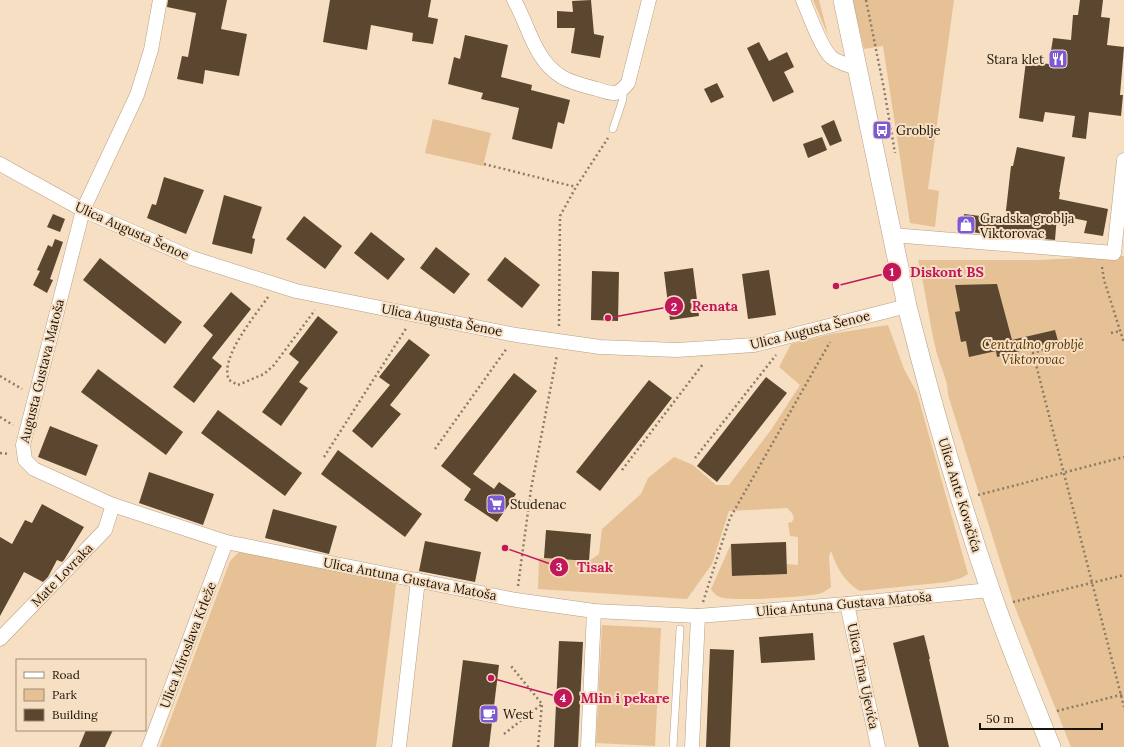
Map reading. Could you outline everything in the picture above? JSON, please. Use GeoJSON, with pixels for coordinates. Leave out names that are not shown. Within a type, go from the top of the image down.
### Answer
{"type":"FeatureCollection","features":[{"type":"Feature","properties":{"kind":"main road","name":"Ulica Ante Kovačića"},"geometry":{"type":"LineString","coordinates":[[843,0],[907,306],[951,466],[990,590],[1051,747]]}},
{"type":"Feature","properties":{"kind":"street","name":"Augusta Gustava Matoša"},"geometry":{"type":"LineString","coordinates":[[160,0],[150,50],[137,95],[83,210],[23,445],[25,460],[34,469],[112,505],[226,542]]}},
{"type":"Feature","properties":{"kind":"street"},"geometry":{"type":"LineString","coordinates":[[514,0],[524,18],[540,55],[551,68],[562,77],[609,93],[617,94],[623,90],[628,83],[649,0]]}},
{"type":"Feature","properties":{"kind":"street"},"geometry":{"type":"LineString","coordinates":[[803,0],[824,46],[831,56],[841,63],[857,68]]}},
{"type":"Feature","properties":{"kind":"street"},"geometry":{"type":"LineString","coordinates":[[892,235],[1113,253],[1124,160]]}},
{"type":"Feature","properties":{"kind":"street","name":"Ulica Augusta Šenoe"},"geometry":{"type":"LineString","coordinates":[[0,164],[83,210],[192,258],[296,291],[516,335],[600,347],[677,350],[715,348],[754,345],[907,306]]}},
{"type":"Feature","properties":{"kind":"street","name":"Mate Lovraka"},"geometry":{"type":"LineString","coordinates":[[0,639],[105,530],[112,505]]}},
{"type":"Feature","properties":{"kind":"street","name":"Ulica Antuna Gustava Matoša"},"geometry":{"type":"LineString","coordinates":[[226,542],[516,600],[594,611],[698,616],[847,604],[990,590]]}},
{"type":"Feature","properties":{"kind":"street","name":"Ulica Miroslava Krleže"},"geometry":{"type":"LineString","coordinates":[[149,747],[226,542]]}},
{"type":"Feature","properties":{"kind":"street"},"geometry":{"type":"LineString","coordinates":[[399,747],[418,580]]}},
{"type":"Feature","properties":{"kind":"street","name":"Ulica Tina Ujevića"},"geometry":{"type":"LineString","coordinates":[[847,604],[878,747]]}},
{"type":"Feature","properties":{"kind":"street"},"geometry":{"type":"LineString","coordinates":[[588,747],[594,611]]}},
{"type":"Feature","properties":{"kind":"street"},"geometry":{"type":"LineString","coordinates":[[692,747],[698,616]]}},
{"type":"Feature","properties":{"kind":"lane"},"geometry":{"type":"LineString","coordinates":[[613,129],[623,99],[623,90]]}},
{"type":"Feature","properties":{"kind":"lane"},"geometry":{"type":"LineString","coordinates":[[673,747],[680,629]]}},
{"type":"Feature","properties":{"kind":"path"},"geometry":{"type":"LineString","coordinates":[[866,0],[896,159]]}},
{"type":"Feature","properties":{"kind":"path"},"geometry":{"type":"LineString","coordinates":[[516,600],[531,489],[559,341],[560,216],[576,187],[613,129]]}},
{"type":"Feature","properties":{"kind":"path"},"geometry":{"type":"LineString","coordinates":[[484,164],[576,187]]}},
{"type":"Feature","properties":{"kind":"path"},"geometry":{"type":"LineString","coordinates":[[1113,253],[1104,280],[1124,343]]}},
{"type":"Feature","properties":{"kind":"path"},"geometry":{"type":"LineString","coordinates":[[276,285],[228,359],[226,373],[229,380],[238,385],[264,374],[274,365],[324,297]]}},
{"type":"Feature","properties":{"kind":"path"},"geometry":{"type":"LineString","coordinates":[[324,457],[414,315]]}},
{"type":"Feature","properties":{"kind":"path"},"geometry":{"type":"LineString","coordinates":[[698,616],[730,518],[841,322]]}},
{"type":"Feature","properties":{"kind":"path"},"geometry":{"type":"LineString","coordinates":[[1111,333],[1120,331]]}},
{"type":"Feature","properties":{"kind":"path"},"geometry":{"type":"LineString","coordinates":[[434,449],[516,335]]}},
{"type":"Feature","properties":{"kind":"path"},"geometry":{"type":"LineString","coordinates":[[695,458],[791,335]]}},
{"type":"Feature","properties":{"kind":"path"},"geometry":{"type":"LineString","coordinates":[[1082,339],[1032,353],[1122,694],[1124,707]]}},
{"type":"Feature","properties":{"kind":"path"},"geometry":{"type":"LineString","coordinates":[[622,470],[715,348]]}},
{"type":"Feature","properties":{"kind":"path"},"geometry":{"type":"LineString","coordinates":[[0,376],[35,397]]}},
{"type":"Feature","properties":{"kind":"path"},"geometry":{"type":"LineString","coordinates":[[978,495],[1124,457]]}},
{"type":"Feature","properties":{"kind":"path"},"geometry":{"type":"LineString","coordinates":[[1013,602],[1124,575]]}},
{"type":"Feature","properties":{"kind":"path"},"geometry":{"type":"LineString","coordinates":[[511,666],[542,704],[538,747]]}},
{"type":"Feature","properties":{"kind":"path"},"geometry":{"type":"LineString","coordinates":[[1057,711],[1122,694]]}},
{"type":"Feature","properties":{"kind":"path"},"geometry":{"type":"LineString","coordinates":[[504,734],[542,704]]}},
{"type":"Feature","properties":{"kind":"green space"},"geometry":{"type":"Polygon","coordinates":[[[813,0],[819,0],[828,35],[813,0]]]}},
{"type":"Feature","properties":{"kind":"green space"},"geometry":{"type":"Polygon","coordinates":[[[852,0],[954,0],[928,189],[939,191],[935,227],[910,223],[883,46],[864,49],[852,0]]]}},
{"type":"Feature","properties":{"kind":"green space"},"geometry":{"type":"Polygon","coordinates":[[[433,119],[491,133],[483,166],[425,153],[433,119]]]}},
{"type":"Feature","properties":{"kind":"green space","name":"Centralno groblje Viktorovac"},"geometry":{"type":"Polygon","coordinates":[[[1124,256],[1124,747],[1071,747],[1013,602],[948,395],[946,379],[934,342],[918,260],[1038,260],[1124,256]]]}},
{"type":"Feature","properties":{"kind":"green space"},"geometry":{"type":"Polygon","coordinates":[[[888,325],[904,369],[917,393],[968,574],[961,578],[947,582],[860,591],[845,579],[831,551],[829,556],[831,587],[822,593],[752,599],[727,598],[716,595],[711,589],[731,544],[733,576],[787,574],[787,564],[798,565],[798,537],[790,536],[788,523],[792,522],[794,518],[792,513],[787,508],[729,511],[712,564],[687,599],[538,589],[539,558],[589,561],[599,554],[602,529],[641,494],[648,478],[674,457],[693,465],[716,485],[729,485],[771,430],[800,385],[779,367],[791,344],[831,334],[888,325]]]}},
{"type":"Feature","properties":{"kind":"green space"},"geometry":{"type":"Polygon","coordinates":[[[240,551],[396,584],[376,747],[160,747],[230,561],[240,551]]]}},
{"type":"Feature","properties":{"kind":"green space"},"geometry":{"type":"Polygon","coordinates":[[[602,625],[661,628],[655,746],[596,743],[602,625]]]}},
{"type":"Feature","properties":{"kind":"building"},"geometry":{"type":"Polygon","coordinates":[[[168,0],[227,0],[221,29],[247,34],[239,76],[205,70],[203,84],[177,79],[182,56],[188,57],[196,13],[167,7],[168,0]]]}},
{"type":"Feature","properties":{"kind":"building"},"geometry":{"type":"Polygon","coordinates":[[[330,0],[431,0],[428,17],[438,19],[433,44],[412,41],[413,33],[371,25],[367,50],[323,42],[330,0]]]}},
{"type":"Feature","properties":{"kind":"building"},"geometry":{"type":"Polygon","coordinates":[[[591,0],[594,34],[604,36],[600,58],[571,53],[575,28],[557,28],[557,11],[573,12],[572,1],[591,0]]]}},
{"type":"Feature","properties":{"kind":"building"},"geometry":{"type":"Polygon","coordinates":[[[1080,0],[1103,0],[1101,17],[1110,18],[1107,45],[1124,47],[1120,95],[1123,95],[1121,116],[1089,112],[1086,139],[1072,137],[1075,116],[1045,112],[1043,122],[1019,118],[1026,61],[1049,64],[1053,38],[1071,40],[1073,15],[1078,15],[1080,0]]]}},
{"type":"Feature","properties":{"kind":"building"},"geometry":{"type":"Polygon","coordinates":[[[465,35],[508,45],[501,77],[532,85],[531,90],[570,100],[564,124],[558,122],[552,149],[512,139],[519,108],[481,99],[483,93],[448,84],[454,57],[460,59],[465,35]]]}},
{"type":"Feature","properties":{"kind":"building"},"geometry":{"type":"Polygon","coordinates":[[[759,42],[769,61],[787,52],[794,67],[784,72],[794,92],[773,102],[747,48],[759,42]]]}},
{"type":"Feature","properties":{"kind":"building"},"geometry":{"type":"Polygon","coordinates":[[[717,83],[724,97],[711,103],[704,89],[717,83]]]}},
{"type":"Feature","properties":{"kind":"building"},"geometry":{"type":"Polygon","coordinates":[[[834,120],[842,141],[830,146],[821,126],[834,120]]]}},
{"type":"Feature","properties":{"kind":"building"},"geometry":{"type":"Polygon","coordinates":[[[822,137],[827,150],[808,158],[803,144],[822,137]]]}},
{"type":"Feature","properties":{"kind":"building"},"geometry":{"type":"Polygon","coordinates":[[[1017,147],[1065,157],[1059,199],[1108,209],[1103,236],[1084,233],[1087,221],[1057,215],[1055,240],[978,233],[962,230],[964,214],[1005,219],[1011,166],[1013,166],[1017,147]]]}},
{"type":"Feature","properties":{"kind":"building"},"geometry":{"type":"Polygon","coordinates":[[[164,177],[204,190],[186,234],[147,218],[152,204],[156,205],[164,177]]]}},
{"type":"Feature","properties":{"kind":"building"},"geometry":{"type":"Polygon","coordinates":[[[224,195],[262,207],[252,238],[255,239],[252,254],[212,244],[224,195]]]}},
{"type":"Feature","properties":{"kind":"building"},"geometry":{"type":"Polygon","coordinates":[[[53,214],[65,219],[60,232],[47,227],[53,214]]]}},
{"type":"Feature","properties":{"kind":"building"},"geometry":{"type":"Polygon","coordinates":[[[304,216],[342,246],[325,269],[286,239],[304,216]]]}},
{"type":"Feature","properties":{"kind":"building"},"geometry":{"type":"Polygon","coordinates":[[[371,232],[405,259],[388,280],[354,253],[371,232]]]}},
{"type":"Feature","properties":{"kind":"building"},"geometry":{"type":"Polygon","coordinates":[[[55,239],[63,242],[50,279],[53,280],[47,293],[33,285],[40,271],[37,270],[48,245],[52,247],[55,239]]]}},
{"type":"Feature","properties":{"kind":"building"},"geometry":{"type":"Polygon","coordinates":[[[436,247],[470,274],[454,294],[420,268],[436,247]]]}},
{"type":"Feature","properties":{"kind":"building"},"geometry":{"type":"Polygon","coordinates":[[[505,257],[540,285],[522,308],[487,280],[505,257]]]}},
{"type":"Feature","properties":{"kind":"building"},"geometry":{"type":"Polygon","coordinates":[[[100,258],[182,322],[165,344],[83,280],[100,258]]]}},
{"type":"Feature","properties":{"kind":"building"},"geometry":{"type":"Polygon","coordinates":[[[693,268],[699,316],[670,320],[664,272],[693,268]]]}},
{"type":"Feature","properties":{"kind":"building"},"geometry":{"type":"Polygon","coordinates":[[[769,270],[776,315],[748,319],[742,274],[769,270]]]}},
{"type":"Feature","properties":{"kind":"building"},"geometry":{"type":"Polygon","coordinates":[[[592,271],[619,272],[618,321],[591,320],[592,271]]]}},
{"type":"Feature","properties":{"kind":"building"},"geometry":{"type":"Polygon","coordinates":[[[997,284],[1012,340],[1055,330],[1058,341],[997,357],[996,351],[969,357],[966,341],[961,342],[955,312],[960,311],[955,285],[997,284]]]}},
{"type":"Feature","properties":{"kind":"building"},"geometry":{"type":"Polygon","coordinates":[[[231,292],[251,309],[212,358],[222,366],[194,403],[173,387],[213,335],[203,326],[231,292]]]}},
{"type":"Feature","properties":{"kind":"building"},"geometry":{"type":"Polygon","coordinates":[[[318,316],[338,332],[299,382],[308,388],[281,426],[262,412],[299,362],[289,354],[318,316]]]}},
{"type":"Feature","properties":{"kind":"building"},"geometry":{"type":"Polygon","coordinates":[[[409,339],[430,355],[390,405],[401,414],[372,448],[352,431],[390,385],[379,377],[409,339]]]}},
{"type":"Feature","properties":{"kind":"building"},"geometry":{"type":"Polygon","coordinates":[[[98,369],[183,432],[166,455],[81,392],[98,369]]]}},
{"type":"Feature","properties":{"kind":"building"},"geometry":{"type":"Polygon","coordinates":[[[514,373],[537,391],[473,474],[494,489],[499,482],[516,494],[497,522],[464,500],[471,489],[441,466],[514,373]]]}},
{"type":"Feature","properties":{"kind":"building"},"geometry":{"type":"Polygon","coordinates":[[[766,377],[787,393],[717,482],[697,466],[766,377]]]}},
{"type":"Feature","properties":{"kind":"building"},"geometry":{"type":"Polygon","coordinates":[[[649,380],[672,398],[600,491],[576,472],[649,380]]]}},
{"type":"Feature","properties":{"kind":"building"},"geometry":{"type":"Polygon","coordinates":[[[218,410],[302,473],[285,496],[201,433],[218,410]]]}},
{"type":"Feature","properties":{"kind":"building"},"geometry":{"type":"Polygon","coordinates":[[[50,426],[98,445],[86,476],[38,457],[50,426]]]}},
{"type":"Feature","properties":{"kind":"building"},"geometry":{"type":"Polygon","coordinates":[[[338,450],[422,514],[405,537],[321,474],[338,450]]]}},
{"type":"Feature","properties":{"kind":"building"},"geometry":{"type":"Polygon","coordinates":[[[149,472],[214,494],[203,525],[139,503],[149,472]]]}},
{"type":"Feature","properties":{"kind":"building"},"geometry":{"type":"Polygon","coordinates":[[[42,504],[84,527],[64,560],[62,562],[57,560],[48,577],[43,582],[24,572],[0,616],[0,537],[12,544],[25,520],[32,523],[42,504]]]}},
{"type":"Feature","properties":{"kind":"building"},"geometry":{"type":"Polygon","coordinates":[[[273,509],[337,526],[329,554],[265,538],[273,509]]]}},
{"type":"Feature","properties":{"kind":"building"},"geometry":{"type":"Polygon","coordinates":[[[546,530],[591,534],[589,561],[544,558],[546,530]]]}},
{"type":"Feature","properties":{"kind":"building"},"geometry":{"type":"Polygon","coordinates":[[[425,541],[481,552],[475,582],[419,571],[425,541]]]}},
{"type":"Feature","properties":{"kind":"building"},"geometry":{"type":"Polygon","coordinates":[[[786,542],[787,574],[732,576],[731,544],[786,542]]]}},
{"type":"Feature","properties":{"kind":"building"},"geometry":{"type":"Polygon","coordinates":[[[813,633],[815,660],[761,663],[759,637],[813,633]]]}},
{"type":"Feature","properties":{"kind":"building"},"geometry":{"type":"Polygon","coordinates":[[[924,635],[949,747],[919,747],[893,643],[924,635]]]}},
{"type":"Feature","properties":{"kind":"building"},"geometry":{"type":"Polygon","coordinates":[[[559,641],[583,642],[578,747],[554,747],[559,641]]]}},
{"type":"Feature","properties":{"kind":"building"},"geometry":{"type":"Polygon","coordinates":[[[710,649],[734,650],[730,747],[706,747],[710,649]]]}},
{"type":"Feature","properties":{"kind":"building"},"geometry":{"type":"Polygon","coordinates":[[[463,660],[499,665],[489,747],[452,747],[463,660]]]}},
{"type":"Feature","properties":{"kind":"building"},"geometry":{"type":"Polygon","coordinates":[[[86,731],[113,731],[105,747],[79,747],[86,731]]]}},
{"type":"Feature","properties":{"kind":"place","name":"Stara klet"},"geometry":{"type":"Point","coordinates":[1058,59]}},
{"type":"Feature","properties":{"kind":"place","name":"Groblje"},"geometry":{"type":"Point","coordinates":[882,130]}},
{"type":"Feature","properties":{"kind":"place","name":"Gradska groblja Viktorovac"},"geometry":{"type":"Point","coordinates":[966,225]}},
{"type":"Feature","properties":{"kind":"place","name":"Diskont BS"},"geometry":{"type":"Point","coordinates":[836,286]}},
{"type":"Feature","properties":{"kind":"place","name":"Renata"},"geometry":{"type":"Point","coordinates":[608,318]}},
{"type":"Feature","properties":{"kind":"place","name":"Studenac"},"geometry":{"type":"Point","coordinates":[496,504]}},
{"type":"Feature","properties":{"kind":"place","name":"Tisak"},"geometry":{"type":"Point","coordinates":[505,548]}},
{"type":"Feature","properties":{"kind":"place","name":"Mlin i pekare"},"geometry":{"type":"Point","coordinates":[491,678]}},
{"type":"Feature","properties":{"kind":"place","name":"West"},"geometry":{"type":"Point","coordinates":[489,714]}}]}
